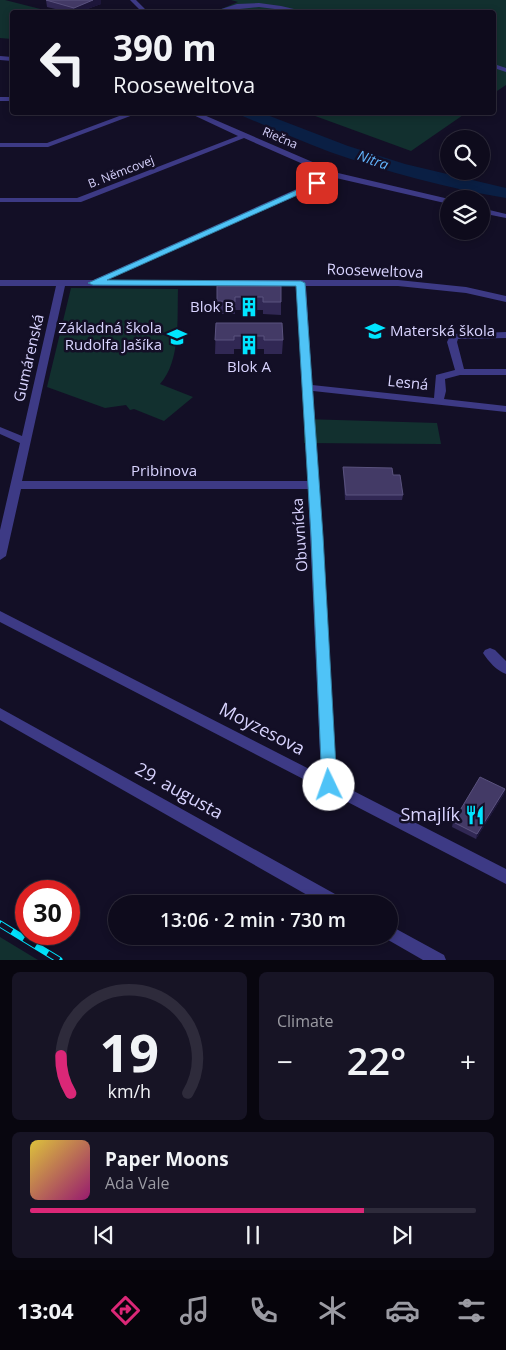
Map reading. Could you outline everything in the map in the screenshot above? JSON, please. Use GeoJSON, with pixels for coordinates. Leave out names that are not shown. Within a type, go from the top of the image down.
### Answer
{"type":"FeatureCollection","features":[{"type":"Feature","properties":{"kind":"street"},"geometry":{"type":"LineString","coordinates":[[133,0],[143,10]]}},
{"type":"Feature","properties":{"kind":"street"},"geometry":{"type":"LineString","coordinates":[[219,10],[228,6],[246,3],[265,3],[295,10]]}},
{"type":"Feature","properties":{"kind":"street"},"geometry":{"type":"LineString","coordinates":[[0,145],[48,145],[130,115]]}},
{"type":"Feature","properties":{"kind":"street","name":"Riečna"},"geometry":{"type":"LineString","coordinates":[[197,115],[335,175],[440,200]]}},
{"type":"Feature","properties":{"kind":"street","name":"B. Němcovej"},"geometry":{"type":"LineString","coordinates":[[0,200],[78,200],[244,136]]}},
{"type":"Feature","properties":{"kind":"street"},"geometry":{"type":"LineString","coordinates":[[93,283],[335,175]]}},
{"type":"Feature","properties":{"kind":"street"},"geometry":{"type":"LineString","coordinates":[[490,212],[506,216]]}},
{"type":"Feature","properties":{"kind":"street","name":"Rooseweltova"},"geometry":{"type":"LineString","coordinates":[[0,282],[398,283],[466,290],[506,299]]}},
{"type":"Feature","properties":{"kind":"street","name":"Gumárenská"},"geometry":{"type":"LineString","coordinates":[[0,556],[61,283]]}},
{"type":"Feature","properties":{"kind":"street","name":"Obuvnícka"},"geometry":{"type":"LineString","coordinates":[[301,283],[317,536],[329,785]]}},
{"type":"Feature","properties":{"kind":"street"},"geometry":{"type":"LineString","coordinates":[[460,372],[452,342],[454,336],[506,335]]}},
{"type":"Feature","properties":{"kind":"street"},"geometry":{"type":"LineString","coordinates":[[438,401],[441,391],[440,377],[460,372],[506,372]]}},
{"type":"Feature","properties":{"kind":"street","name":"Lesná"},"geometry":{"type":"LineString","coordinates":[[307,387],[506,409]]}},
{"type":"Feature","properties":{"kind":"street"},"geometry":{"type":"LineString","coordinates":[[0,430],[25,440]]}},
{"type":"Feature","properties":{"kind":"street","name":"Pribinova"},"geometry":{"type":"LineString","coordinates":[[16,484],[313,485]]}},
{"type":"Feature","properties":{"kind":"street","name":"Moyzesova"},"geometry":{"type":"LineString","coordinates":[[0,616],[506,877]]}},
{"type":"Feature","properties":{"kind":"street"},"geometry":{"type":"LineString","coordinates":[[490,653],[506,669]]}},
{"type":"Feature","properties":{"kind":"street","name":"29. augusta"},"geometry":{"type":"LineString","coordinates":[[0,713],[322,895]]}},
{"type":"Feature","properties":{"kind":"street"},"geometry":{"type":"LineString","coordinates":[[398,937],[438,960]]}},
{"type":"Feature","properties":{"kind":"green space"},"geometry":{"type":"Polygon","coordinates":[[[0,0],[44,10],[10,10],[10,39],[0,38],[0,0]]]}},
{"type":"Feature","properties":{"kind":"green space"},"geometry":{"type":"Polygon","coordinates":[[[231,0],[506,0],[506,85],[496,92],[496,10],[219,10],[238,2],[231,0]]]}},
{"type":"Feature","properties":{"kind":"green space"},"geometry":{"type":"Polygon","coordinates":[[[312,115],[463,115],[411,151],[312,115]]]}},
{"type":"Feature","properties":{"kind":"green space"},"geometry":{"type":"Polygon","coordinates":[[[71,288],[178,289],[175,351],[167,375],[160,384],[193,397],[164,421],[134,409],[130,410],[126,405],[105,408],[47,387],[71,288]]]}},
{"type":"Feature","properties":{"kind":"green space"},"geometry":{"type":"Polygon","coordinates":[[[304,419],[437,423],[441,444],[304,443],[304,419]]]}},
{"type":"Feature","properties":{"kind":"green space"},"geometry":{"type":"Polygon","coordinates":[[[0,937],[38,960],[0,960],[0,937]]]}},
{"type":"Feature","properties":{"kind":"water","name":"Nitra"},"geometry":{"type":"Polygon","coordinates":[[[240,115],[267,115],[348,146],[405,164],[440,172],[440,180],[472,180],[506,188],[506,198],[490,195],[490,190],[466,190],[417,179],[330,152],[240,115]]]}},
{"type":"Feature","properties":{"kind":"building"},"geometry":{"type":"Polygon","coordinates":[[[46,0],[93,0],[74,8],[46,0]]]}},
{"type":"Feature","properties":{"kind":"building"},"geometry":{"type":"Polygon","coordinates":[[[217,286],[281,286],[281,302],[263,302],[263,297],[235,297],[235,302],[217,301],[217,286]]]}},
{"type":"Feature","properties":{"kind":"building"},"geometry":{"type":"Polygon","coordinates":[[[216,323],[282,323],[283,340],[264,340],[264,336],[234,336],[234,340],[215,340],[216,323]]]}},
{"type":"Feature","properties":{"kind":"building"},"geometry":{"type":"Polygon","coordinates":[[[343,467],[392,468],[393,475],[400,475],[403,495],[346,495],[343,467]]]}},
{"type":"Feature","properties":{"kind":"building","name":"Smajlík"},"geometry":{"type":"Polygon","coordinates":[[[480,777],[505,789],[477,834],[453,822],[480,777]]]}},
{"type":"Feature","properties":{"kind":"railway"},"geometry":{"type":"LineString","coordinates":[[0,924],[59,960]]}},
{"type":"Feature","properties":{"kind":"place","name":"Blok B"},"geometry":{"type":"Point","coordinates":[249,307]}},
{"type":"Feature","properties":{"kind":"place","name":"Materská škola"},"geometry":{"type":"Point","coordinates":[375,331]}},
{"type":"Feature","properties":{"kind":"place","name":"Základná škola Rudolfa Jašíka"},"geometry":{"type":"Point","coordinates":[177,337]}},
{"type":"Feature","properties":{"kind":"place","name":"Blok A"},"geometry":{"type":"Point","coordinates":[249,345]}},
{"type":"Feature","properties":{"kind":"place","name":"Smajlík"},"geometry":{"type":"Point","coordinates":[475,815]}},
{"type":"Feature","properties":{"kind":"route"},"geometry":{"type":"LineString","coordinates":[[317,183],[93,283],[301,283],[312,483],[317,536],[329,785]]}}]}
